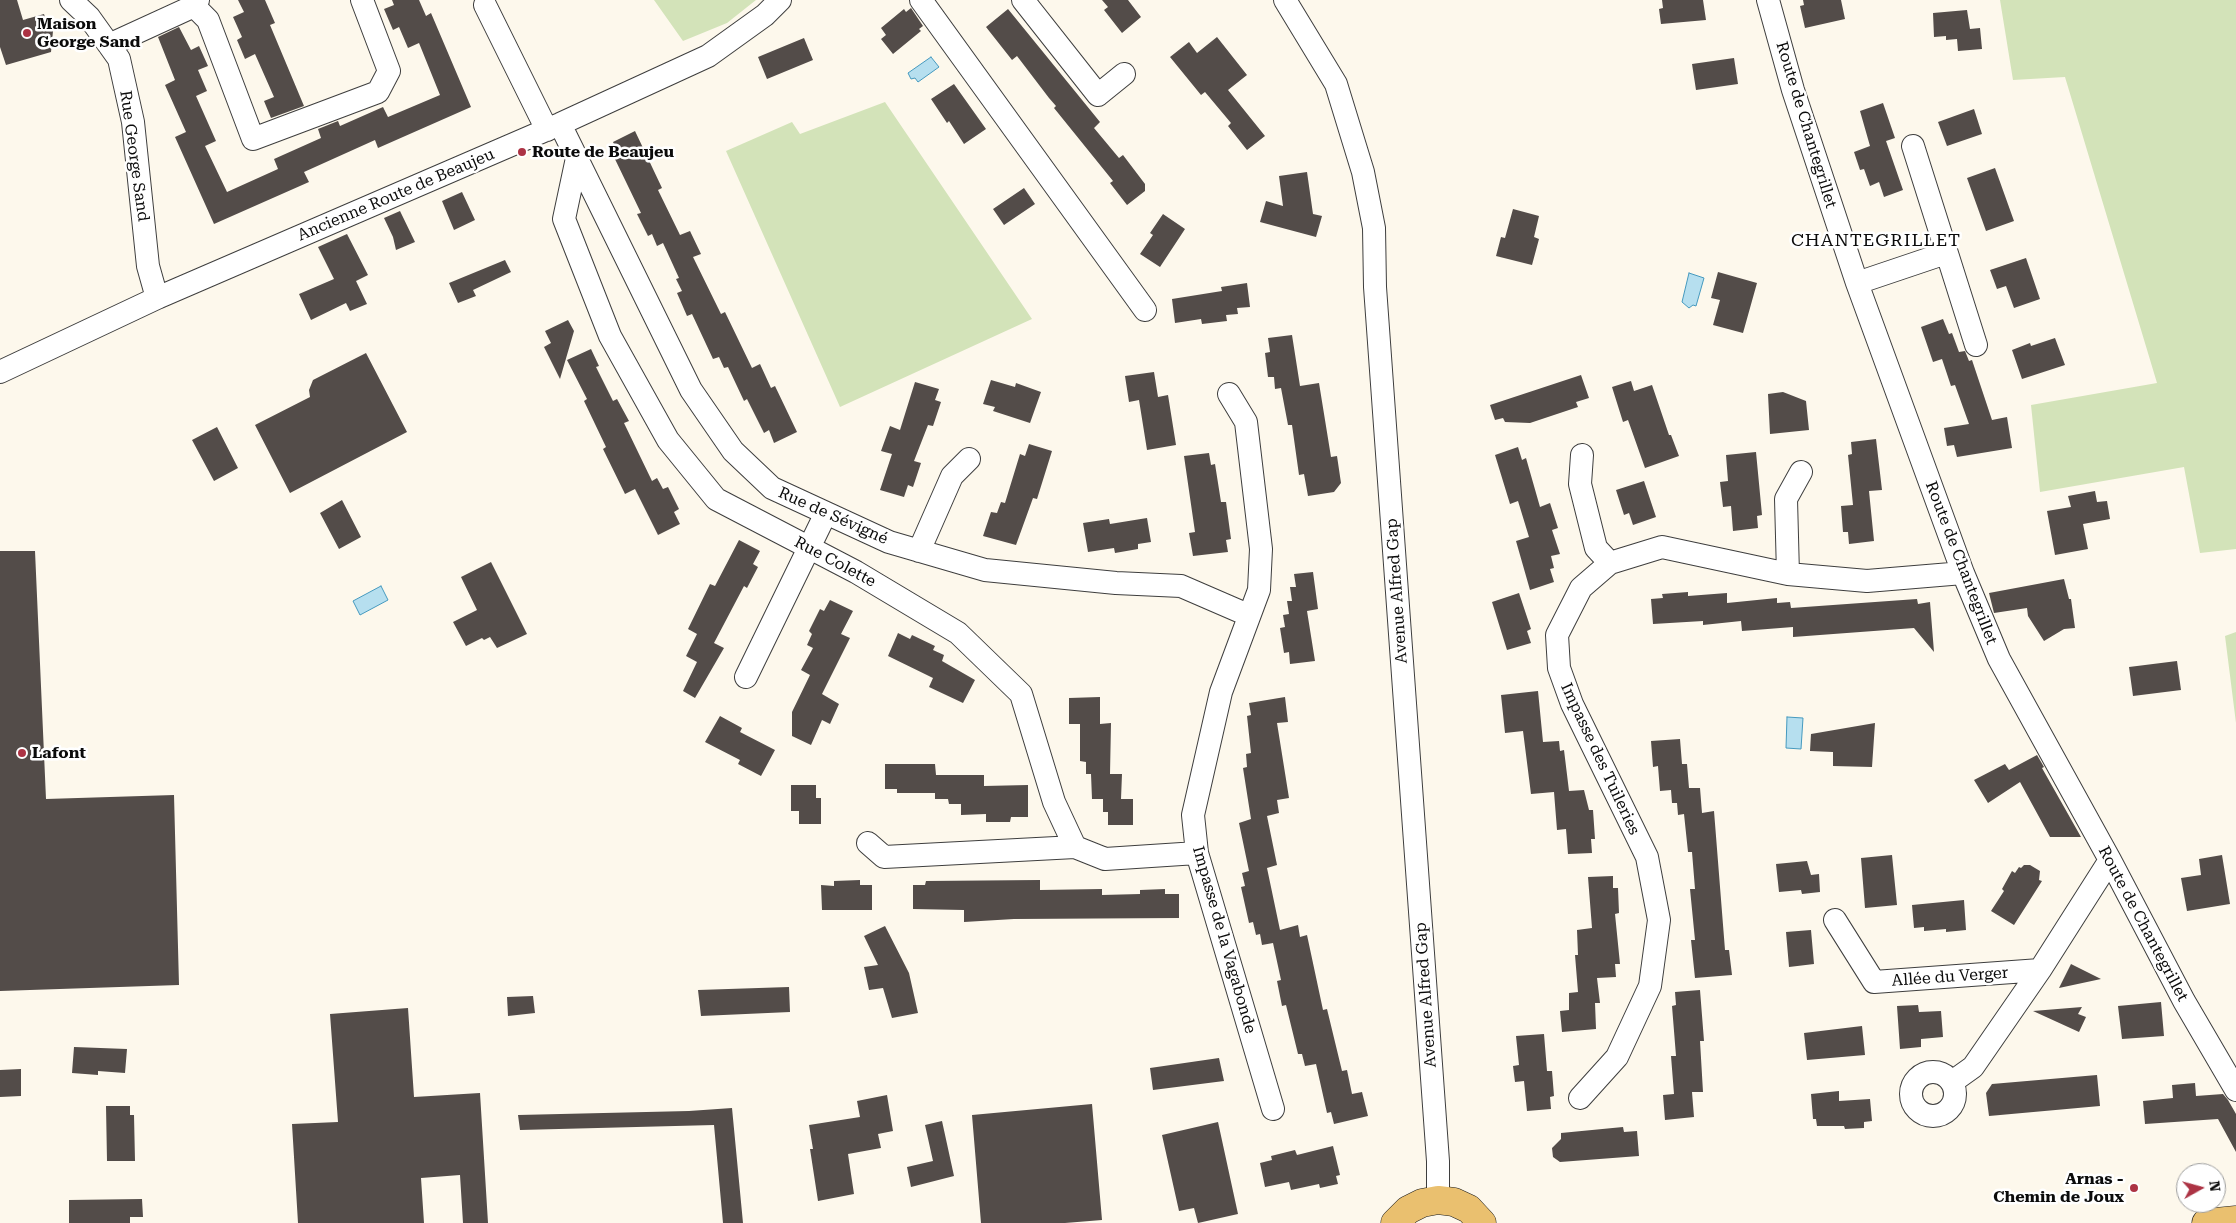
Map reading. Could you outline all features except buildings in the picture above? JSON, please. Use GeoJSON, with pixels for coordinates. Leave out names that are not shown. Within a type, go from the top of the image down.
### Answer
{"type":"FeatureCollection","features":[{"type":"Feature","properties":{"kind":"main road"},"geometry":{"type":"LineString","coordinates":[[1396,1223],[1408,1210],[1422,1203],[1438,1200],[1454,1202],[1468,1209],[1482,1223]]}},
{"type":"Feature","properties":{"kind":"main road"},"geometry":{"type":"LineString","coordinates":[[2206,1223],[2236,1220]]}},
{"type":"Feature","properties":{"kind":"street","name":"Rue George Sand"},"geometry":{"type":"LineString","coordinates":[[71,0],[89,17],[119,59],[133,122],[148,266],[157,298]]}},
{"type":"Feature","properties":{"kind":"street"},"geometry":{"type":"LineString","coordinates":[[109,45],[196,3],[208,20],[253,139],[378,92],[389,71],[362,0]]}},
{"type":"Feature","properties":{"kind":"street","name":"Ancienne Route de Beaujeu"},"geometry":{"type":"LineString","coordinates":[[0,372],[157,298],[554,127],[708,56],[766,15],[780,0]]}},
{"type":"Feature","properties":{"kind":"street"},"geometry":{"type":"LineString","coordinates":[[921,0],[1145,310]]}},
{"type":"Feature","properties":{"kind":"street"},"geometry":{"type":"LineString","coordinates":[[1023,0],[1098,95],[1124,74]]}},
{"type":"Feature","properties":{"kind":"street","name":"Avenue Alfred Gap"},"geometry":{"type":"LineString","coordinates":[[1285,0],[1336,84],[1364,172],[1374,228],[1375,287],[1438,1161],[1438,1200]]}},
{"type":"Feature","properties":{"kind":"street","name":"Route de Chantegrillet"},"geometry":{"type":"LineString","coordinates":[[1768,0],[1793,90],[1857,283],[1963,573],[1999,660],[2110,860],[2184,1000],[2236,1090]]}},
{"type":"Feature","properties":{"kind":"street","name":"Rue de Sévigné"},"geometry":{"type":"LineString","coordinates":[[485,5],[554,127],[577,158],[691,390],[733,451],[772,488],[889,542],[985,570],[1116,583],[1181,586],[1248,615]]}},
{"type":"Feature","properties":{"kind":"street"},"geometry":{"type":"LineString","coordinates":[[1913,146],[1976,345]]}},
{"type":"Feature","properties":{"kind":"street","name":"Rue Colette"},"geometry":{"type":"LineString","coordinates":[[577,158],[564,219],[610,336],[668,440],[716,499],[856,572],[958,633],[1021,694],[1054,802],[1075,847]]}},
{"type":"Feature","properties":{"kind":"street"},"geometry":{"type":"LineString","coordinates":[[1857,283],[1946,253]]}},
{"type":"Feature","properties":{"kind":"street","name":"Impasse de la Vagabonde"},"geometry":{"type":"LineString","coordinates":[[1228,394],[1246,422],[1261,549],[1259,590],[1248,615],[1221,692],[1193,815],[1197,853],[1272,1109]]}},
{"type":"Feature","properties":{"kind":"street"},"geometry":{"type":"LineString","coordinates":[[1582,455],[1580,484],[1596,548],[1610,564]]}},
{"type":"Feature","properties":{"kind":"street"},"geometry":{"type":"LineString","coordinates":[[920,551],[952,476],[969,459]]}},
{"type":"Feature","properties":{"kind":"street"},"geometry":{"type":"LineString","coordinates":[[1788,574],[1786,499],[1801,472]]}},
{"type":"Feature","properties":{"kind":"street"},"geometry":{"type":"LineString","coordinates":[[746,678],[826,513]]}},
{"type":"Feature","properties":{"kind":"street","name":"Impasse des Tuileries"},"geometry":{"type":"LineString","coordinates":[[1580,1098],[1617,1057],[1650,986],[1659,920],[1647,857],[1572,704],[1558,668],[1557,635],[1581,588],[1610,564],[1662,547],[1788,574],[1867,581],[1963,573]]}},
{"type":"Feature","properties":{"kind":"street"},"geometry":{"type":"LineString","coordinates":[[868,843],[884,857],[1075,847],[1105,859],[1197,853]]}},
{"type":"Feature","properties":{"kind":"street","name":"Allée du Verger"},"geometry":{"type":"LineString","coordinates":[[1952,1082],[1973,1067],[2040,970],[2110,860]]}},
{"type":"Feature","properties":{"kind":"street","name":"Allée du Verger"},"geometry":{"type":"LineString","coordinates":[[1835,920],[1874,982],[2040,970]]}},
{"type":"Feature","properties":{"kind":"green space"},"geometry":{"type":"Polygon","coordinates":[[[654,0],[756,0],[727,23],[683,41],[654,0]]]}},
{"type":"Feature","properties":{"kind":"green space"},"geometry":{"type":"Polygon","coordinates":[[[2000,0],[2236,0],[2236,549],[2200,553],[2184,467],[2040,492],[2031,405],[2157,383],[2065,77],[2013,80],[2000,0]]]}},
{"type":"Feature","properties":{"kind":"green space"},"geometry":{"type":"Polygon","coordinates":[[[885,102],[1032,319],[840,407],[726,151],[792,122],[800,134],[885,102]]]}},
{"type":"Feature","properties":{"kind":"green space"},"geometry":{"type":"Polygon","coordinates":[[[2236,632],[2236,723],[2225,636],[2236,632]]]}},
{"type":"Feature","properties":{"kind":"water"},"geometry":{"type":"Polygon","coordinates":[[[931,57],[939,67],[918,82],[915,78],[911,79],[908,73],[931,57]]]}},
{"type":"Feature","properties":{"kind":"water"},"geometry":{"type":"Polygon","coordinates":[[[1689,273],[1704,278],[1696,306],[1693,305],[1689,308],[1682,302],[1689,273]]]}},
{"type":"Feature","properties":{"kind":"water"},"geometry":{"type":"Polygon","coordinates":[[[381,586],[388,600],[360,615],[353,601],[381,586]]]}},
{"type":"Feature","properties":{"kind":"water"},"geometry":{"type":"Polygon","coordinates":[[[1787,717],[1803,718],[1801,749],[1786,748],[1787,717]]]}},
{"type":"Feature","properties":{"kind":"place","name":"Maison George Sand"},"geometry":{"type":"Point","coordinates":[27,33]}},
{"type":"Feature","properties":{"kind":"place","name":"Route de Beaujeu"},"geometry":{"type":"Point","coordinates":[522,152]}},
{"type":"Feature","properties":{"kind":"place","name":"Lafont"},"geometry":{"type":"Point","coordinates":[22,753]}},
{"type":"Feature","properties":{"kind":"place","name":"Arnas - Chemin de Joux"},"geometry":{"type":"Point","coordinates":[2134,1188]}},
{"type":"Feature","properties":{"kind":"district","name":"CHANTEGRILLET"},"geometry":{"type":"Point","coordinates":[1876,241]}}]}
